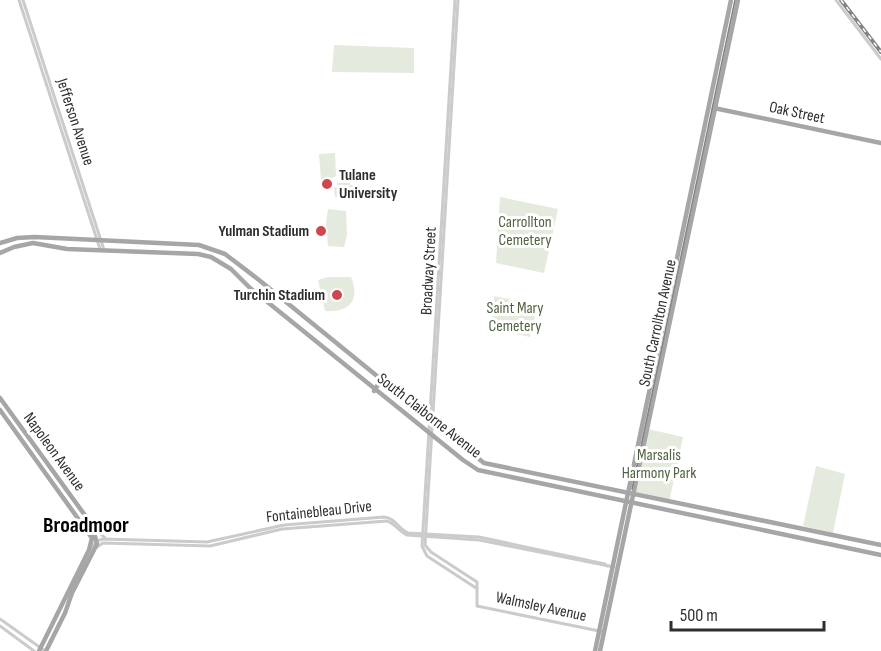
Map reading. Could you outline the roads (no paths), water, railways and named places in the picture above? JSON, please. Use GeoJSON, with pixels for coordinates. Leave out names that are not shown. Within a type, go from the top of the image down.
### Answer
{"type":"FeatureCollection","features":[{"type":"Feature","properties":{"kind":"main road","name":"South Carrollton Avenue"},"geometry":{"type":"LineString","coordinates":[[623,528],[624,492],[634,464],[731,0]]}},
{"type":"Feature","properties":{"kind":"main road","name":"South Carrollton Avenue"},"geometry":{"type":"LineString","coordinates":[[600,651],[612,567],[623,528],[635,504],[634,494],[738,0]]}},
{"type":"Feature","properties":{"kind":"main road","name":"Oak Street"},"geometry":{"type":"LineString","coordinates":[[708,107],[881,143]]}},
{"type":"Feature","properties":{"kind":"main road","name":"South Claiborne Avenue"},"geometry":{"type":"LineString","coordinates":[[0,243],[22,237],[199,245],[220,251],[378,374],[484,463],[881,545]]}},
{"type":"Feature","properties":{"kind":"main road","name":"South Claiborne Avenue"},"geometry":{"type":"LineString","coordinates":[[0,253],[33,243],[67,249],[198,254],[212,257],[231,269],[250,288],[374,390],[468,464],[483,471],[881,555]]}},
{"type":"Feature","properties":{"kind":"main road"},"geometry":{"type":"LineString","coordinates":[[349,368],[372,382],[377,380],[378,374]]}},
{"type":"Feature","properties":{"kind":"main road"},"geometry":{"type":"LineString","coordinates":[[374,390],[381,383],[400,394]]}},
{"type":"Feature","properties":{"kind":"main road","name":"Napoleon Avenue"},"geometry":{"type":"LineString","coordinates":[[0,398],[92,525],[98,543]]}},
{"type":"Feature","properties":{"kind":"main road","name":"Napoleon Avenue"},"geometry":{"type":"LineString","coordinates":[[0,410],[91,535],[91,552]]}},
{"type":"Feature","properties":{"kind":"main road"},"geometry":{"type":"LineString","coordinates":[[634,464],[640,467]]}},
{"type":"Feature","properties":{"kind":"main road"},"geometry":{"type":"LineString","coordinates":[[604,488],[600,492],[609,498],[620,496],[624,492]]}},
{"type":"Feature","properties":{"kind":"main road"},"geometry":{"type":"LineString","coordinates":[[609,498],[612,493],[610,489]]}},
{"type":"Feature","properties":{"kind":"main road"},"geometry":{"type":"LineString","coordinates":[[635,504],[644,496]]}},
{"type":"Feature","properties":{"kind":"main road"},"geometry":{"type":"LineString","coordinates":[[655,499],[660,504],[653,507],[648,501],[655,499]]}},
{"type":"Feature","properties":{"kind":"main road"},"geometry":{"type":"LineString","coordinates":[[43,650],[65,613],[91,552],[98,543]]}},
{"type":"Feature","properties":{"kind":"main road","name":"South Carrollton Avenue"},"geometry":{"type":"LineString","coordinates":[[596,651],[602,632]]}},
{"type":"Feature","properties":{"kind":"street","name":"Jefferson Avenue"},"geometry":{"type":"LineString","coordinates":[[21,0],[102,251]]}},
{"type":"Feature","properties":{"kind":"street","name":"Broadway Street"},"geometry":{"type":"LineString","coordinates":[[457,0],[424,535],[429,551],[477,582],[476,588]]}},
{"type":"Feature","properties":{"kind":"street"},"geometry":{"type":"LineString","coordinates":[[836,0],[881,59]]}},
{"type":"Feature","properties":{"kind":"street","name":"Fontainebleau Drive"},"geometry":{"type":"LineString","coordinates":[[98,543],[107,539],[207,542],[284,525],[376,517],[392,519],[406,532],[424,535]]}},
{"type":"Feature","properties":{"kind":"street","name":"Fontainebleau Drive"},"geometry":{"type":"LineString","coordinates":[[98,543],[210,546],[282,529],[389,521],[403,534],[479,537],[612,567]]}},
{"type":"Feature","properties":{"kind":"street"},"geometry":{"type":"LineString","coordinates":[[92,525],[107,539]]}},
{"type":"Feature","properties":{"kind":"street"},"geometry":{"type":"LineString","coordinates":[[424,535],[423,550],[427,556],[476,588]]}},
{"type":"Feature","properties":{"kind":"street","name":"Walmsley Avenue"},"geometry":{"type":"LineString","coordinates":[[476,588],[477,606],[602,632]]}},
{"type":"Feature","properties":{"kind":"street"},"geometry":{"type":"LineString","coordinates":[[0,619],[43,650]]}},
{"type":"Feature","properties":{"kind":"street"},"geometry":{"type":"LineString","coordinates":[[0,626],[34,651]]}},
{"type":"Feature","properties":{"kind":"tram line"},"geometry":{"type":"LineString","coordinates":[[632,489],[735,0]]}},
{"type":"Feature","properties":{"kind":"railway"},"geometry":{"type":"LineString","coordinates":[[841,0],[881,52]]}},
{"type":"Feature","properties":{"kind":"place","name":"Tulane University"},"geometry":{"type":"Point","coordinates":[327,184]}},
{"type":"Feature","properties":{"kind":"place","name":"Yulman Stadium"},"geometry":{"type":"Point","coordinates":[321,231]}},
{"type":"Feature","properties":{"kind":"place","name":"Turchin Stadium"},"geometry":{"type":"Point","coordinates":[337,295]}},
{"type":"Feature","properties":{"kind":"district","name":"Broadmoor"},"geometry":{"type":"Point","coordinates":[86,525]}},
{"type":"Feature","properties":{"kind":"park label","name":"Carrollton Cemetery"},"geometry":{"type":"Point","coordinates":[525,231]}},
{"type":"Feature","properties":{"kind":"park label","name":"Saint Mary Cemetery"},"geometry":{"type":"Point","coordinates":[515,317]}},
{"type":"Feature","properties":{"kind":"park label","name":"Marsalis Harmony Park"},"geometry":{"type":"Point","coordinates":[659,464]}}]}
